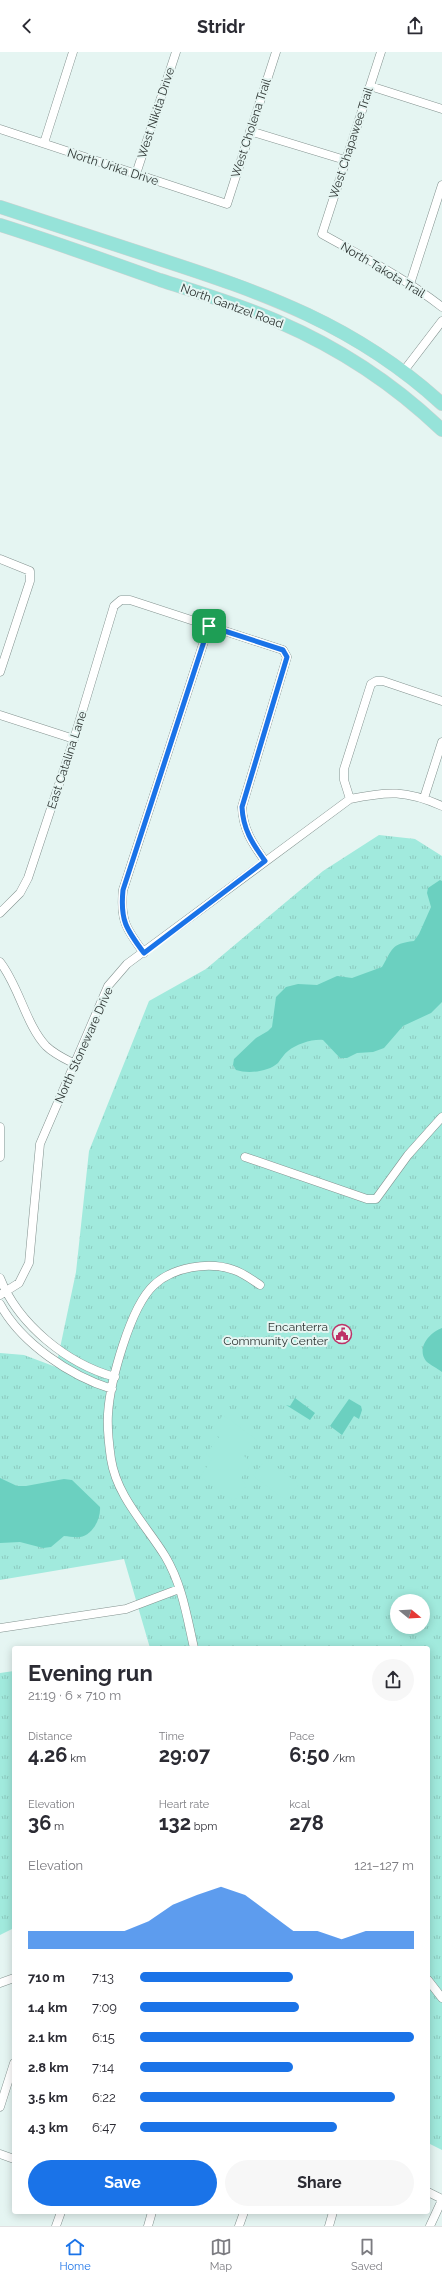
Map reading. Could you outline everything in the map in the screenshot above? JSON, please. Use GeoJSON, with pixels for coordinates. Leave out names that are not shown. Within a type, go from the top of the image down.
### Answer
{"type":"FeatureCollection","features":[{"type":"Feature","properties":{"kind":"main road","name":"North Gantzel Road"},"geometry":{"type":"LineString","coordinates":[[0,207],[224,280],[276,299],[344,333],[404,372],[442,404]]}},
{"type":"Feature","properties":{"kind":"main road","name":"North Gantzel Road"},"geometry":{"type":"LineString","coordinates":[[0,225],[94,256],[279,322],[337,352],[366,371],[406,398],[442,430]]}},
{"type":"Feature","properties":{"kind":"street"},"geometry":{"type":"LineString","coordinates":[[44,143],[73,52]]}},
{"type":"Feature","properties":{"kind":"street","name":"West Nikita Drive"},"geometry":{"type":"LineString","coordinates":[[136,174],[176,52]]}},
{"type":"Feature","properties":{"kind":"street","name":"West Cholena Trail"},"geometry":{"type":"LineString","coordinates":[[227,204],[276,52]]}},
{"type":"Feature","properties":{"kind":"street","name":"West Chapawee Trail"},"geometry":{"type":"LineString","coordinates":[[322,234],[381,52]]}},
{"type":"Feature","properties":{"kind":"street"},"geometry":{"type":"LineString","coordinates":[[370,86],[442,109]]}},
{"type":"Feature","properties":{"kind":"street","name":"North Urika Drive"},"geometry":{"type":"LineString","coordinates":[[0,129],[227,204]]}},
{"type":"Feature","properties":{"kind":"street"},"geometry":{"type":"LineString","coordinates":[[250,131],[345,160]]}},
{"type":"Feature","properties":{"kind":"street"},"geometry":{"type":"LineString","coordinates":[[410,284],[442,185]]}},
{"type":"Feature","properties":{"kind":"street","name":"North Takota Trail"},"geometry":{"type":"LineString","coordinates":[[322,234],[410,284],[442,307]]}},
{"type":"Feature","properties":{"kind":"street"},"geometry":{"type":"LineString","coordinates":[[404,372],[442,321]]}},
{"type":"Feature","properties":{"kind":"street"},"geometry":{"type":"LineString","coordinates":[[0,559],[30,571],[30,581],[0,672]]}},
{"type":"Feature","properties":{"kind":"street","name":"East Catalina Lane"},"geometry":{"type":"LineString","coordinates":[[0,913],[24,887],[74,739],[114,606],[121,600],[130,600],[209,626]]}},
{"type":"Feature","properties":{"kind":"street"},"geometry":{"type":"LineString","coordinates":[[144,953],[129,933],[123,922],[121,908],[123,890],[209,626],[283,650],[287,657],[242,807],[243,823],[247,833],[265,861]]}},
{"type":"Feature","properties":{"kind":"street"},"geometry":{"type":"LineString","coordinates":[[350,799],[344,780],[344,768],[371,684],[376,681],[384,681],[442,701]]}},
{"type":"Feature","properties":{"kind":"street"},"geometry":{"type":"LineString","coordinates":[[0,715],[74,739]]}},
{"type":"Feature","properties":{"kind":"street"},"geometry":{"type":"LineString","coordinates":[[424,798],[442,742]]}},
{"type":"Feature","properties":{"kind":"street","name":"North Stoneware Drive"},"geometry":{"type":"LineString","coordinates":[[3,1294],[19,1283],[29,1263],[40,1144],[108,986],[126,964],[144,953],[265,861],[350,799],[375,794],[397,793],[424,798],[442,806]]}},
{"type":"Feature","properties":{"kind":"street"},"geometry":{"type":"LineString","coordinates":[[0,962],[23,1002],[35,1031],[46,1046],[75,1064]]}},
{"type":"Feature","properties":{"kind":"street"},"geometry":{"type":"LineString","coordinates":[[245,1157],[367,1199],[376,1199],[408,1155],[442,1117]]}},
{"type":"Feature","properties":{"kind":"street"},"geometry":{"type":"LineString","coordinates":[[0,1127],[0,1157]]}},
{"type":"Feature","properties":{"kind":"street"},"geometry":{"type":"LineString","coordinates":[[193,1646],[179,1589],[165,1556],[138,1518],[117,1480],[111,1461],[108,1435],[108,1413],[112,1389],[133,1319],[143,1298],[154,1284],[171,1274],[194,1266],[222,1266],[233,1270],[260,1285]]}},
{"type":"Feature","properties":{"kind":"street"},"geometry":{"type":"LineString","coordinates":[[0,1278],[3,1294],[31,1325],[57,1348],[86,1368],[115,1377]]}},
{"type":"Feature","properties":{"kind":"street"},"geometry":{"type":"LineString","coordinates":[[0,1304],[6,1315],[24,1335],[63,1366],[81,1378],[112,1389]]}},
{"type":"Feature","properties":{"kind":"street"},"geometry":{"type":"LineString","coordinates":[[0,1628],[126,1609],[179,1589]]}},
{"type":"Feature","properties":{"kind":"street"},"geometry":{"type":"LineString","coordinates":[[0,1984],[12,1979]]}},
{"type":"Feature","properties":{"kind":"street"},"geometry":{"type":"LineString","coordinates":[[430,1983],[442,1998]]}},
{"type":"Feature","properties":{"kind":"street"},"geometry":{"type":"LineString","coordinates":[[0,2107],[12,2069]]}},
{"type":"Feature","properties":{"kind":"street"},"geometry":{"type":"LineString","coordinates":[[0,2154],[12,2158]]}},
{"type":"Feature","properties":{"kind":"street"},"geometry":{"type":"LineString","coordinates":[[430,2193],[442,2200],[430,2226]]}},
{"type":"Feature","properties":{"kind":"street"},"geometry":{"type":"LineString","coordinates":[[56,2226],[60,2214]]}},
{"type":"Feature","properties":{"kind":"street"},"geometry":{"type":"LineString","coordinates":[[148,2226],[151,2214]]}},
{"type":"Feature","properties":{"kind":"street"},"geometry":{"type":"LineString","coordinates":[[239,2226],[243,2214]]}},
{"type":"Feature","properties":{"kind":"street"},"geometry":{"type":"LineString","coordinates":[[329,2226],[332,2214]]}},
{"type":"Feature","properties":{"kind":"green space"},"geometry":{"type":"Polygon","coordinates":[[[379,835],[415,839],[442,856],[442,2150],[430,2144],[430,1646],[149,1646],[124,1559],[0,1580],[0,1353],[24,1355],[56,1367],[76,1272],[89,1151],[149,1001],[206,969],[323,871],[379,835]]]}},
{"type":"Feature","properties":{"kind":"green space"},"geometry":{"type":"Polygon","coordinates":[[[223,1415],[257,1440],[244,1456],[252,1463],[240,1479],[247,1485],[234,1501],[200,1477],[212,1459],[206,1454],[219,1437],[211,1431],[223,1415]]]}},
{"type":"Feature","properties":{"kind":"green space"},"geometry":{"type":"Polygon","coordinates":[[[266,1459],[299,1484],[287,1501],[253,1476],[266,1459]]]}},
{"type":"Feature","properties":{"kind":"green space"},"geometry":{"type":"Polygon","coordinates":[[[12,1671],[12,1929],[0,1935],[0,1673],[12,1671]]]}},
{"type":"Feature","properties":{"kind":"shaded area"},"geometry":{"type":"Polygon","coordinates":[[[440,880],[442,881],[442,1002],[431,1013],[403,1026],[384,1048],[373,1052],[357,1053],[347,1058],[340,1058],[323,1040],[314,1040],[292,1048],[278,1063],[269,1068],[252,1072],[236,1070],[233,1065],[234,1059],[256,1038],[272,1027],[276,997],[286,987],[298,984],[317,985],[337,976],[352,978],[382,967],[393,948],[406,942],[414,941],[419,934],[431,907],[427,893],[428,888],[440,880]]]}},
{"type":"Feature","properties":{"kind":"shaded area"},"geometry":{"type":"Polygon","coordinates":[[[442,1328],[442,1372],[426,1361],[423,1356],[423,1351],[429,1337],[437,1330],[442,1328]]]}},
{"type":"Feature","properties":{"kind":"shaded area"},"geometry":{"type":"Polygon","coordinates":[[[295,1398],[315,1413],[310,1420],[286,1405],[290,1406],[295,1398]]]}},
{"type":"Feature","properties":{"kind":"shaded area"},"geometry":{"type":"Polygon","coordinates":[[[349,1399],[361,1406],[362,1410],[359,1419],[354,1416],[342,1435],[330,1426],[349,1399]]]}},
{"type":"Feature","properties":{"kind":"shaded area"},"geometry":{"type":"Polygon","coordinates":[[[0,1478],[17,1486],[26,1486],[64,1479],[72,1480],[100,1507],[98,1521],[92,1530],[85,1536],[64,1536],[51,1547],[43,1548],[20,1542],[0,1543],[0,1478]]]}},
{"type":"Feature","properties":{"kind":"place","name":"Encanterra Community Center"},"geometry":{"type":"Point","coordinates":[342,1334]}},
{"type":"Feature","properties":{"kind":"route"},"geometry":{"type":"LineString","coordinates":[[209,626],[283,650],[287,657],[286,666],[244,794],[242,807],[243,823],[247,833],[265,861],[144,953],[129,933],[123,922],[121,908],[123,890],[209,626]]}}]}
